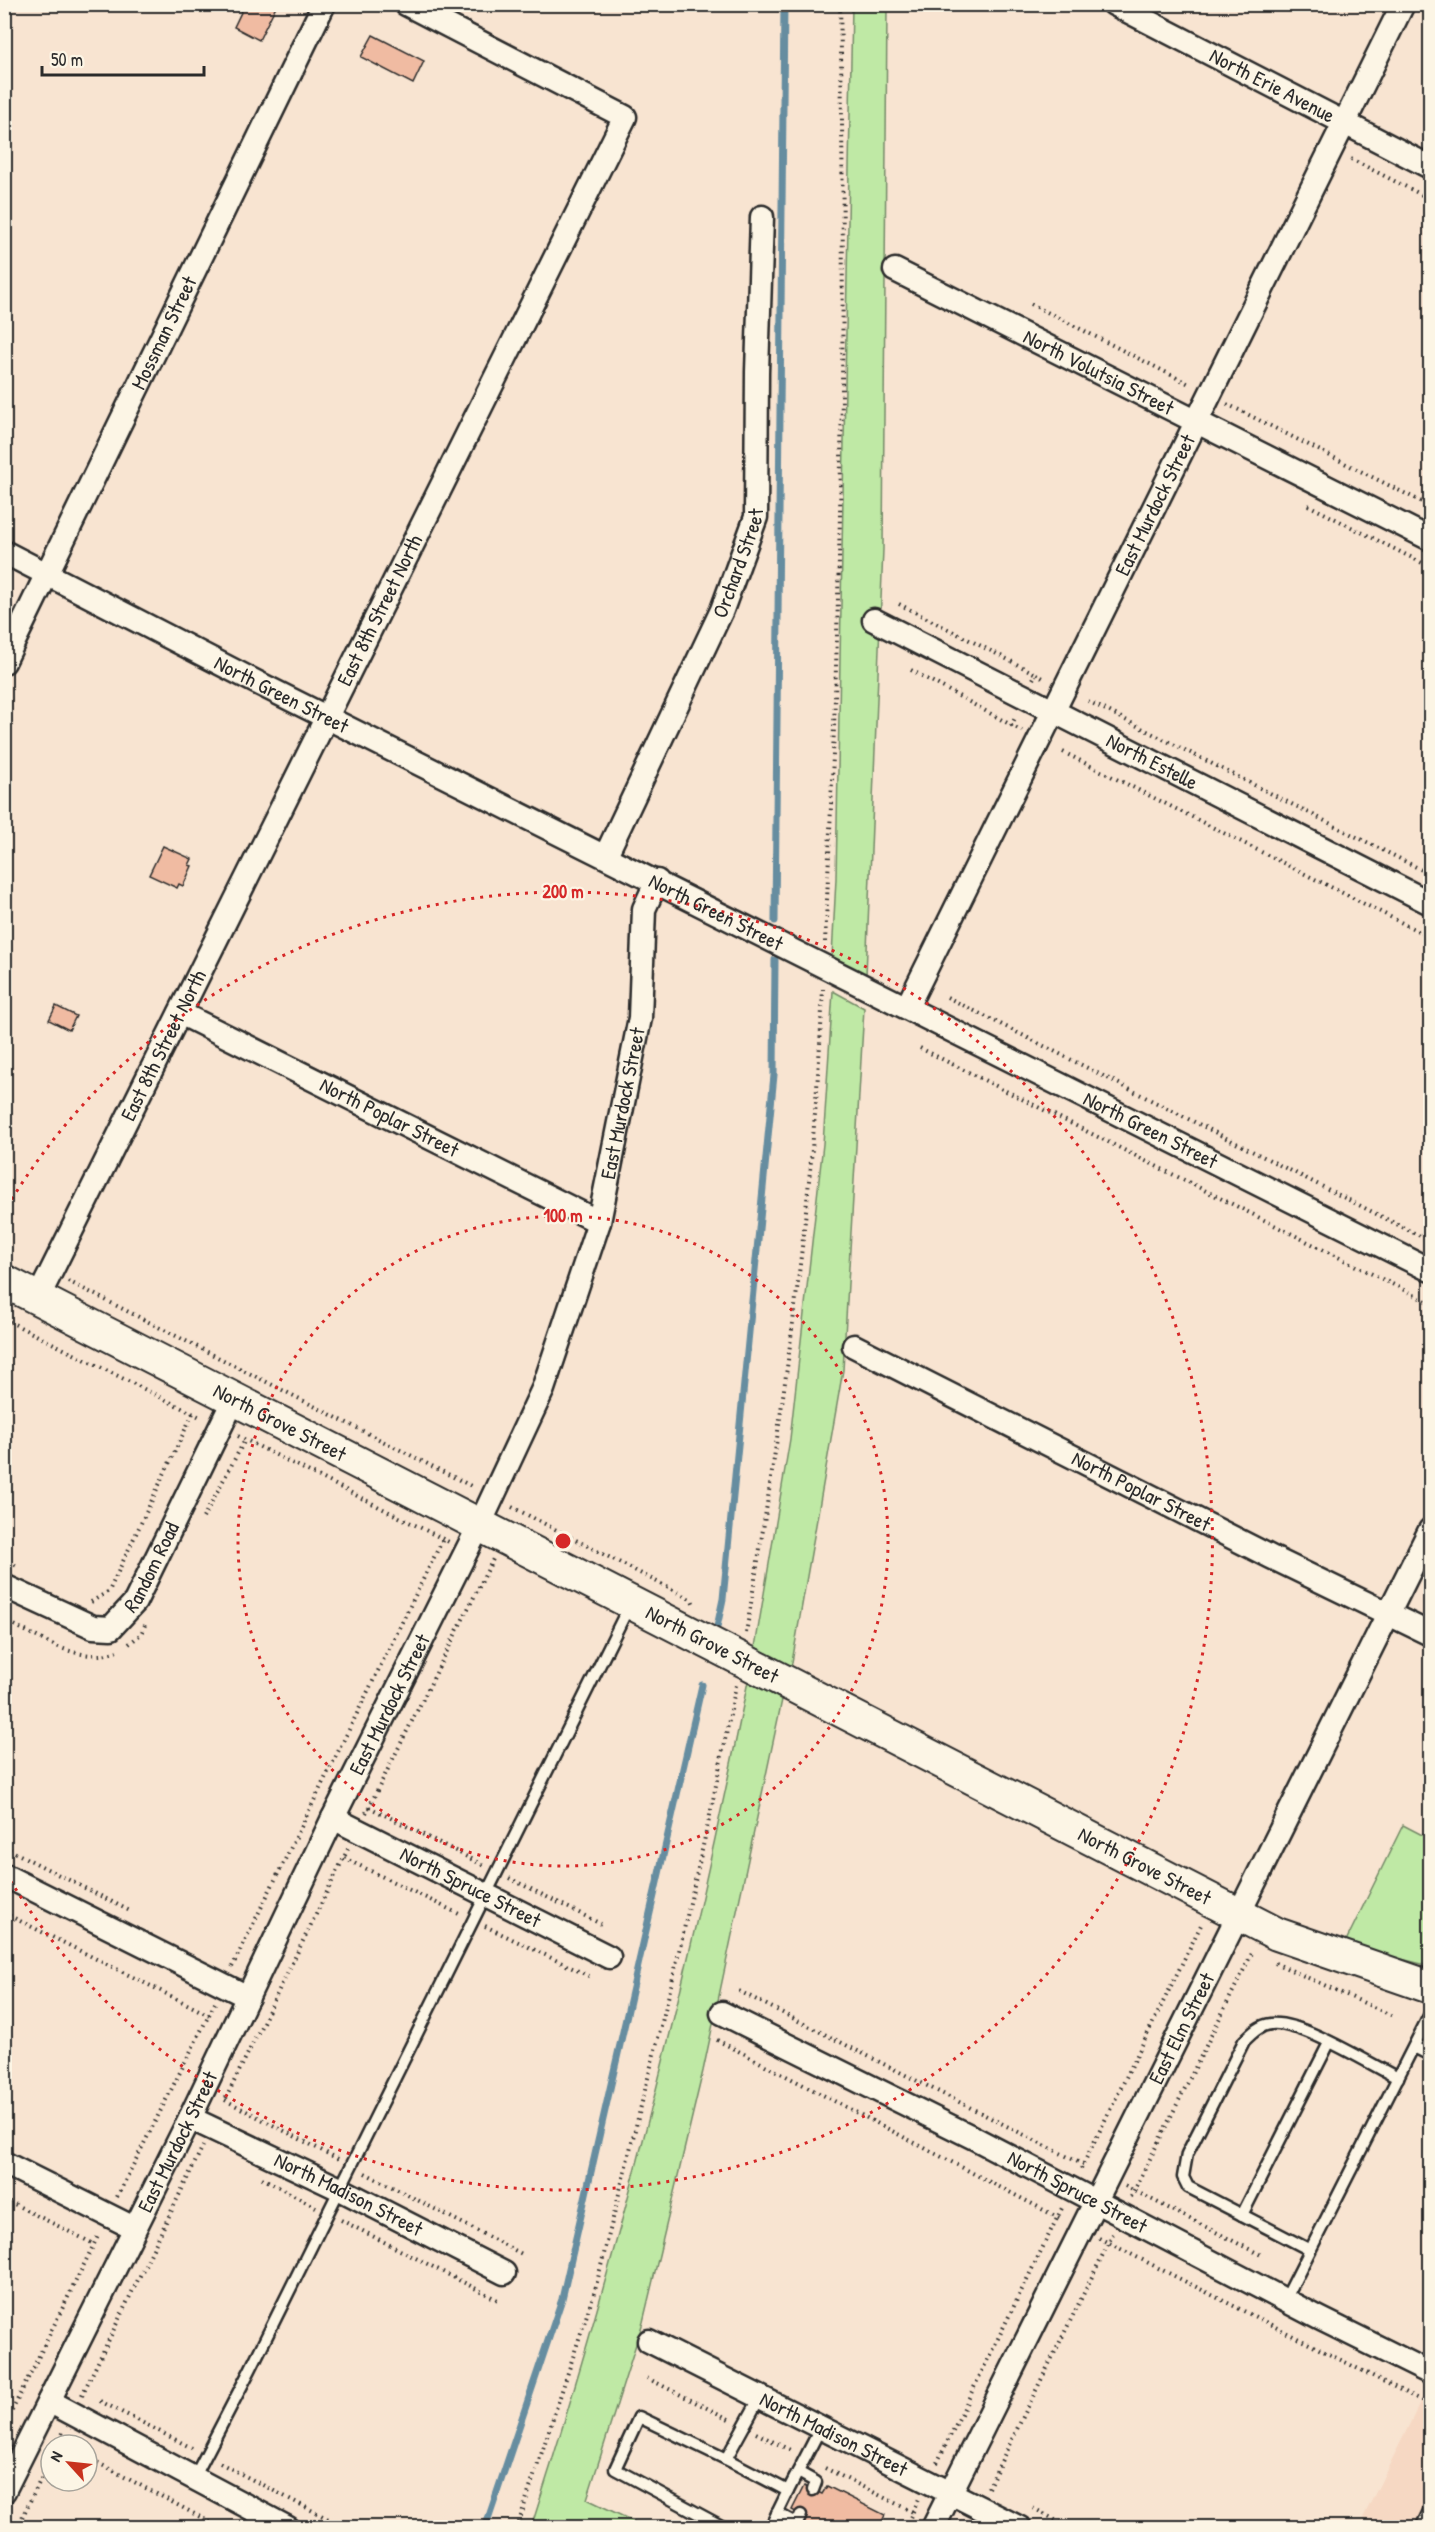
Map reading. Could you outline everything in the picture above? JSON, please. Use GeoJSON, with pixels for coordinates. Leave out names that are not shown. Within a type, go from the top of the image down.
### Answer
{"type":"FeatureCollection","features":[{"type":"Feature","properties":{"kind":"street","name":"Mossman Street"},"geometry":{"type":"LineString","coordinates":[[4,662],[324,4]]}},
{"type":"Feature","properties":{"kind":"street","name":"East 8th Street North"},"geometry":{"type":"LineString","coordinates":[[38,1298],[626,117],[406,4]]}},
{"type":"Feature","properties":{"kind":"street","name":"North Erie Avenue"},"geometry":{"type":"LineString","coordinates":[[1114,4],[1431,167]]}},
{"type":"Feature","properties":{"kind":"street","name":"East Murdock Street"},"geometry":{"type":"LineString","coordinates":[[907,1007],[1403,4]]}},
{"type":"Feature","properties":{"kind":"street","name":"Orchard Street"},"geometry":{"type":"LineString","coordinates":[[606,855],[722,610],[756,517],[762,217]]}},
{"type":"Feature","properties":{"kind":"street","name":"North Volutsia Street"},"geometry":{"type":"LineString","coordinates":[[895,270],[1431,538]]}},
{"type":"Feature","properties":{"kind":"street","name":"North Green Street"},"geometry":{"type":"LineString","coordinates":[[4,552],[1431,1270]]}},
{"type":"Feature","properties":{"kind":"street","name":"North Estelle"},"geometry":{"type":"LineString","coordinates":[[874,620],[1053,713],[1431,903]]}},
{"type":"Feature","properties":{"kind":"street","name":"East Murdock Street"},"geometry":{"type":"LineString","coordinates":[[4,2491],[190,2118],[333,1818],[480,1526],[543,1389],[599,1222],[640,1018],[644,909],[657,881]]}},
{"type":"Feature","properties":{"kind":"street","name":"North Poplar Street"},"geometry":{"type":"LineString","coordinates":[[180,1013],[599,1222]]}},
{"type":"Feature","properties":{"kind":"street","name":"North Grove Street"},"geometry":{"type":"LineString","coordinates":[[4,1281],[235,1397],[630,1604],[1277,1934],[1431,1987]]}},
{"type":"Feature","properties":{"kind":"street","name":"North Poplar Street"},"geometry":{"type":"LineString","coordinates":[[854,1346],[1431,1634]]}},
{"type":"Feature","properties":{"kind":"street","name":"Random Road"},"geometry":{"type":"LineString","coordinates":[[4,1586],[93,1627],[111,1628],[135,1602],[235,1397]]}},
{"type":"Feature","properties":{"kind":"street","name":"East Elm Street"},"geometry":{"type":"LineString","coordinates":[[933,2528],[1431,1530]]}},
{"type":"Feature","properties":{"kind":"street","name":"North Spruce Street"},"geometry":{"type":"LineString","coordinates":[[333,1818],[609,1957]]}},
{"type":"Feature","properties":{"kind":"street"},"geometry":{"type":"LineString","coordinates":[[4,1875],[248,1997]]}},
{"type":"Feature","properties":{"kind":"street","name":"North Spruce Street"},"geometry":{"type":"LineString","coordinates":[[722,2013],[1071,2188],[1284,2300],[1431,2373]]}},
{"type":"Feature","properties":{"kind":"street","name":"North Madison Street"},"geometry":{"type":"LineString","coordinates":[[190,2118],[340,2189],[504,2273]]}},
{"type":"Feature","properties":{"kind":"street"},"geometry":{"type":"LineString","coordinates":[[4,2163],[134,2228]]}},
{"type":"Feature","properties":{"kind":"street","name":"North Madison Street"},"geometry":{"type":"LineString","coordinates":[[649,2341],[1020,2528]]}},
{"type":"Feature","properties":{"kind":"street"},"geometry":{"type":"LineString","coordinates":[[49,2402],[288,2528]]}},
{"type":"Feature","properties":{"kind":"lane"},"geometry":{"type":"LineString","coordinates":[[194,2478],[352,2166],[630,1604]]}},
{"type":"Feature","properties":{"kind":"lane"},"geometry":{"type":"LineString","coordinates":[[1284,2300],[1431,2014]]}},
{"type":"Feature","properties":{"kind":"lane"},"geometry":{"type":"LineString","coordinates":[[1310,2250],[1188,2187],[1183,2177],[1188,2154],[1244,2041],[1255,2030],[1268,2024],[1291,2024],[1398,2078]]}},
{"type":"Feature","properties":{"kind":"lane"},"geometry":{"type":"LineString","coordinates":[[1242,2215],[1329,2043]]}},
{"type":"Feature","properties":{"kind":"lane"},"geometry":{"type":"LineString","coordinates":[[1414,2047],[1431,2055]]}},
{"type":"Feature","properties":{"kind":"lane"},"geometry":{"type":"LineString","coordinates":[[726,2459],[760,2397]]}},
{"type":"Feature","properties":{"kind":"lane"},"geometry":{"type":"LineString","coordinates":[[725,2528],[615,2469],[639,2417],[788,2491]]}},
{"type":"Feature","properties":{"kind":"lane"},"geometry":{"type":"LineString","coordinates":[[770,2528],[821,2427]]}},
{"type":"Feature","properties":{"kind":"lane"},"geometry":{"type":"LineString","coordinates":[[798,2472],[816,2482],[813,2490]]}},
{"type":"Feature","properties":{"kind":"lane"},"geometry":{"type":"LineString","coordinates":[[1421,2528],[1431,2509]]}},
{"type":"Feature","properties":{"kind":"lane"},"geometry":{"type":"LineString","coordinates":[[777,2513],[797,2524],[801,2515]]}},
{"type":"Feature","properties":{"kind":"path"},"geometry":{"type":"LineString","coordinates":[[517,2528],[595,2290],[711,1815],[768,1504],[790,1347],[809,1180],[824,966],[841,534],[843,304],[840,4]]}},
{"type":"Feature","properties":{"kind":"path"},"geometry":{"type":"LineString","coordinates":[[1350,159],[1431,199]]}},
{"type":"Feature","properties":{"kind":"path"},"geometry":{"type":"LineString","coordinates":[[899,604],[1036,674]]}},
{"type":"Feature","properties":{"kind":"path"},"geometry":{"type":"LineString","coordinates":[[911,670],[1011,726]]}},
{"type":"Feature","properties":{"kind":"path"},"geometry":{"type":"LineString","coordinates":[[1088,701],[1431,874]]}},
{"type":"Feature","properties":{"kind":"path"},"geometry":{"type":"LineString","coordinates":[[1063,752],[1431,937]]}},
{"type":"Feature","properties":{"kind":"path"},"geometry":{"type":"LineString","coordinates":[[947,997],[1431,1241]]}},
{"type":"Feature","properties":{"kind":"path"},"geometry":{"type":"LineString","coordinates":[[920,1048],[1431,1303]]}},
{"type":"Feature","properties":{"kind":"path"},"geometry":{"type":"LineString","coordinates":[[82,1598],[92,1602],[109,1591],[193,1413]]}},
{"type":"Feature","properties":{"kind":"path"},"geometry":{"type":"LineString","coordinates":[[369,1807],[480,1526],[471,1486]]}},
{"type":"Feature","properties":{"kind":"path"},"geometry":{"type":"LineString","coordinates":[[4,2427],[234,1964],[480,1526],[518,1510]]}},
{"type":"Feature","properties":{"kind":"path"},"geometry":{"type":"LineString","coordinates":[[4,1559],[24,1569]]}},
{"type":"Feature","properties":{"kind":"path"},"geometry":{"type":"LineString","coordinates":[[4,1847],[140,1916]]}},
{"type":"Feature","properties":{"kind":"path"},"geometry":{"type":"LineString","coordinates":[[4,1913],[209,2015]]}},
{"type":"Feature","properties":{"kind":"path"},"geometry":{"type":"LineString","coordinates":[[905,2528],[1202,1922]]}},
{"type":"Feature","properties":{"kind":"path"},"geometry":{"type":"LineString","coordinates":[[978,2506],[1253,1950]]}},
{"type":"Feature","properties":{"kind":"path"},"geometry":{"type":"LineString","coordinates":[[223,1959],[234,1964]]}},
{"type":"Feature","properties":{"kind":"path"},"geometry":{"type":"LineString","coordinates":[[739,1991],[1263,2256]]}},
{"type":"Feature","properties":{"kind":"path"},"geometry":{"type":"LineString","coordinates":[[225,2100],[522,2254]]}},
{"type":"Feature","properties":{"kind":"path"},"geometry":{"type":"LineString","coordinates":[[202,2148],[213,2153]]}},
{"type":"Feature","properties":{"kind":"path"},"geometry":{"type":"LineString","coordinates":[[255,2175],[498,2301]]}},
{"type":"Feature","properties":{"kind":"path"},"geometry":{"type":"LineString","coordinates":[[4,2199],[94,2244]]}},
{"type":"Feature","properties":{"kind":"path"},"geometry":{"type":"LineString","coordinates":[[99,2463],[221,2528]]}},
{"type":"Feature","properties":{"kind":"path"},"geometry":{"type":"LineString","coordinates":[[17,2528],[39,2483]]}},
{"type":"Feature","properties":{"kind":"shaded area"},"geometry":{"type":"Polygon","coordinates":[[[1426,2391],[1430,2393],[1430,2527],[1381,2527],[1363,2518],[1426,2391]]]}},
{"type":"Feature","properties":{"kind":"green space"},"geometry":{"type":"Polygon","coordinates":[[[852,5],[887,5],[883,549],[866,975],[832,957],[836,879],[852,5]]]}},
{"type":"Feature","properties":{"kind":"green space"},"geometry":{"type":"Polygon","coordinates":[[[833,991],[864,1008],[843,1370],[791,1668],[755,1647],[790,1439],[823,1144],[833,991]]]}},
{"type":"Feature","properties":{"kind":"green space"},"geometry":{"type":"Polygon","coordinates":[[[748,1681],[782,1700],[703,2071],[643,2322],[587,2499],[645,2527],[531,2528],[564,2424],[652,2107],[703,1895],[748,1681]]]}},
{"type":"Feature","properties":{"kind":"green space"},"geometry":{"type":"Polygon","coordinates":[[[1403,1825],[1430,1839],[1430,1966],[1344,1945],[1403,1825]]]}},
{"type":"Feature","properties":{"kind":"building"},"geometry":{"type":"Polygon","coordinates":[[[245,4],[277,4],[259,40],[234,27],[245,4]]]}},
{"type":"Feature","properties":{"kind":"building"},"geometry":{"type":"Polygon","coordinates":[[[373,35],[424,61],[413,84],[361,57],[373,35]]]}},
{"type":"Feature","properties":{"kind":"building"},"geometry":{"type":"Polygon","coordinates":[[[163,846],[192,859],[189,865],[192,866],[183,886],[179,884],[177,888],[149,875],[163,846]]]}},
{"type":"Feature","properties":{"kind":"building"},"geometry":{"type":"Polygon","coordinates":[[[56,1006],[76,1016],[69,1030],[49,1020],[56,1006]]]}},
{"type":"Feature","properties":{"kind":"building"},"geometry":{"type":"Polygon","coordinates":[[[804,2486],[822,2494],[827,2486],[885,2515],[879,2528],[799,2528],[805,2517],[792,2510],[804,2486]]]}},
{"type":"Feature","properties":{"kind":"waterway"},"geometry":{"type":"LineString","coordinates":[[775,921],[784,4]]}},
{"type":"Feature","properties":{"kind":"waterway"},"geometry":{"type":"LineString","coordinates":[[717,1627],[723,1599],[774,1075],[775,960]]}},
{"type":"Feature","properties":{"kind":"waterway"},"geometry":{"type":"LineString","coordinates":[[485,2528],[562,2299],[702,1685]]}}]}
